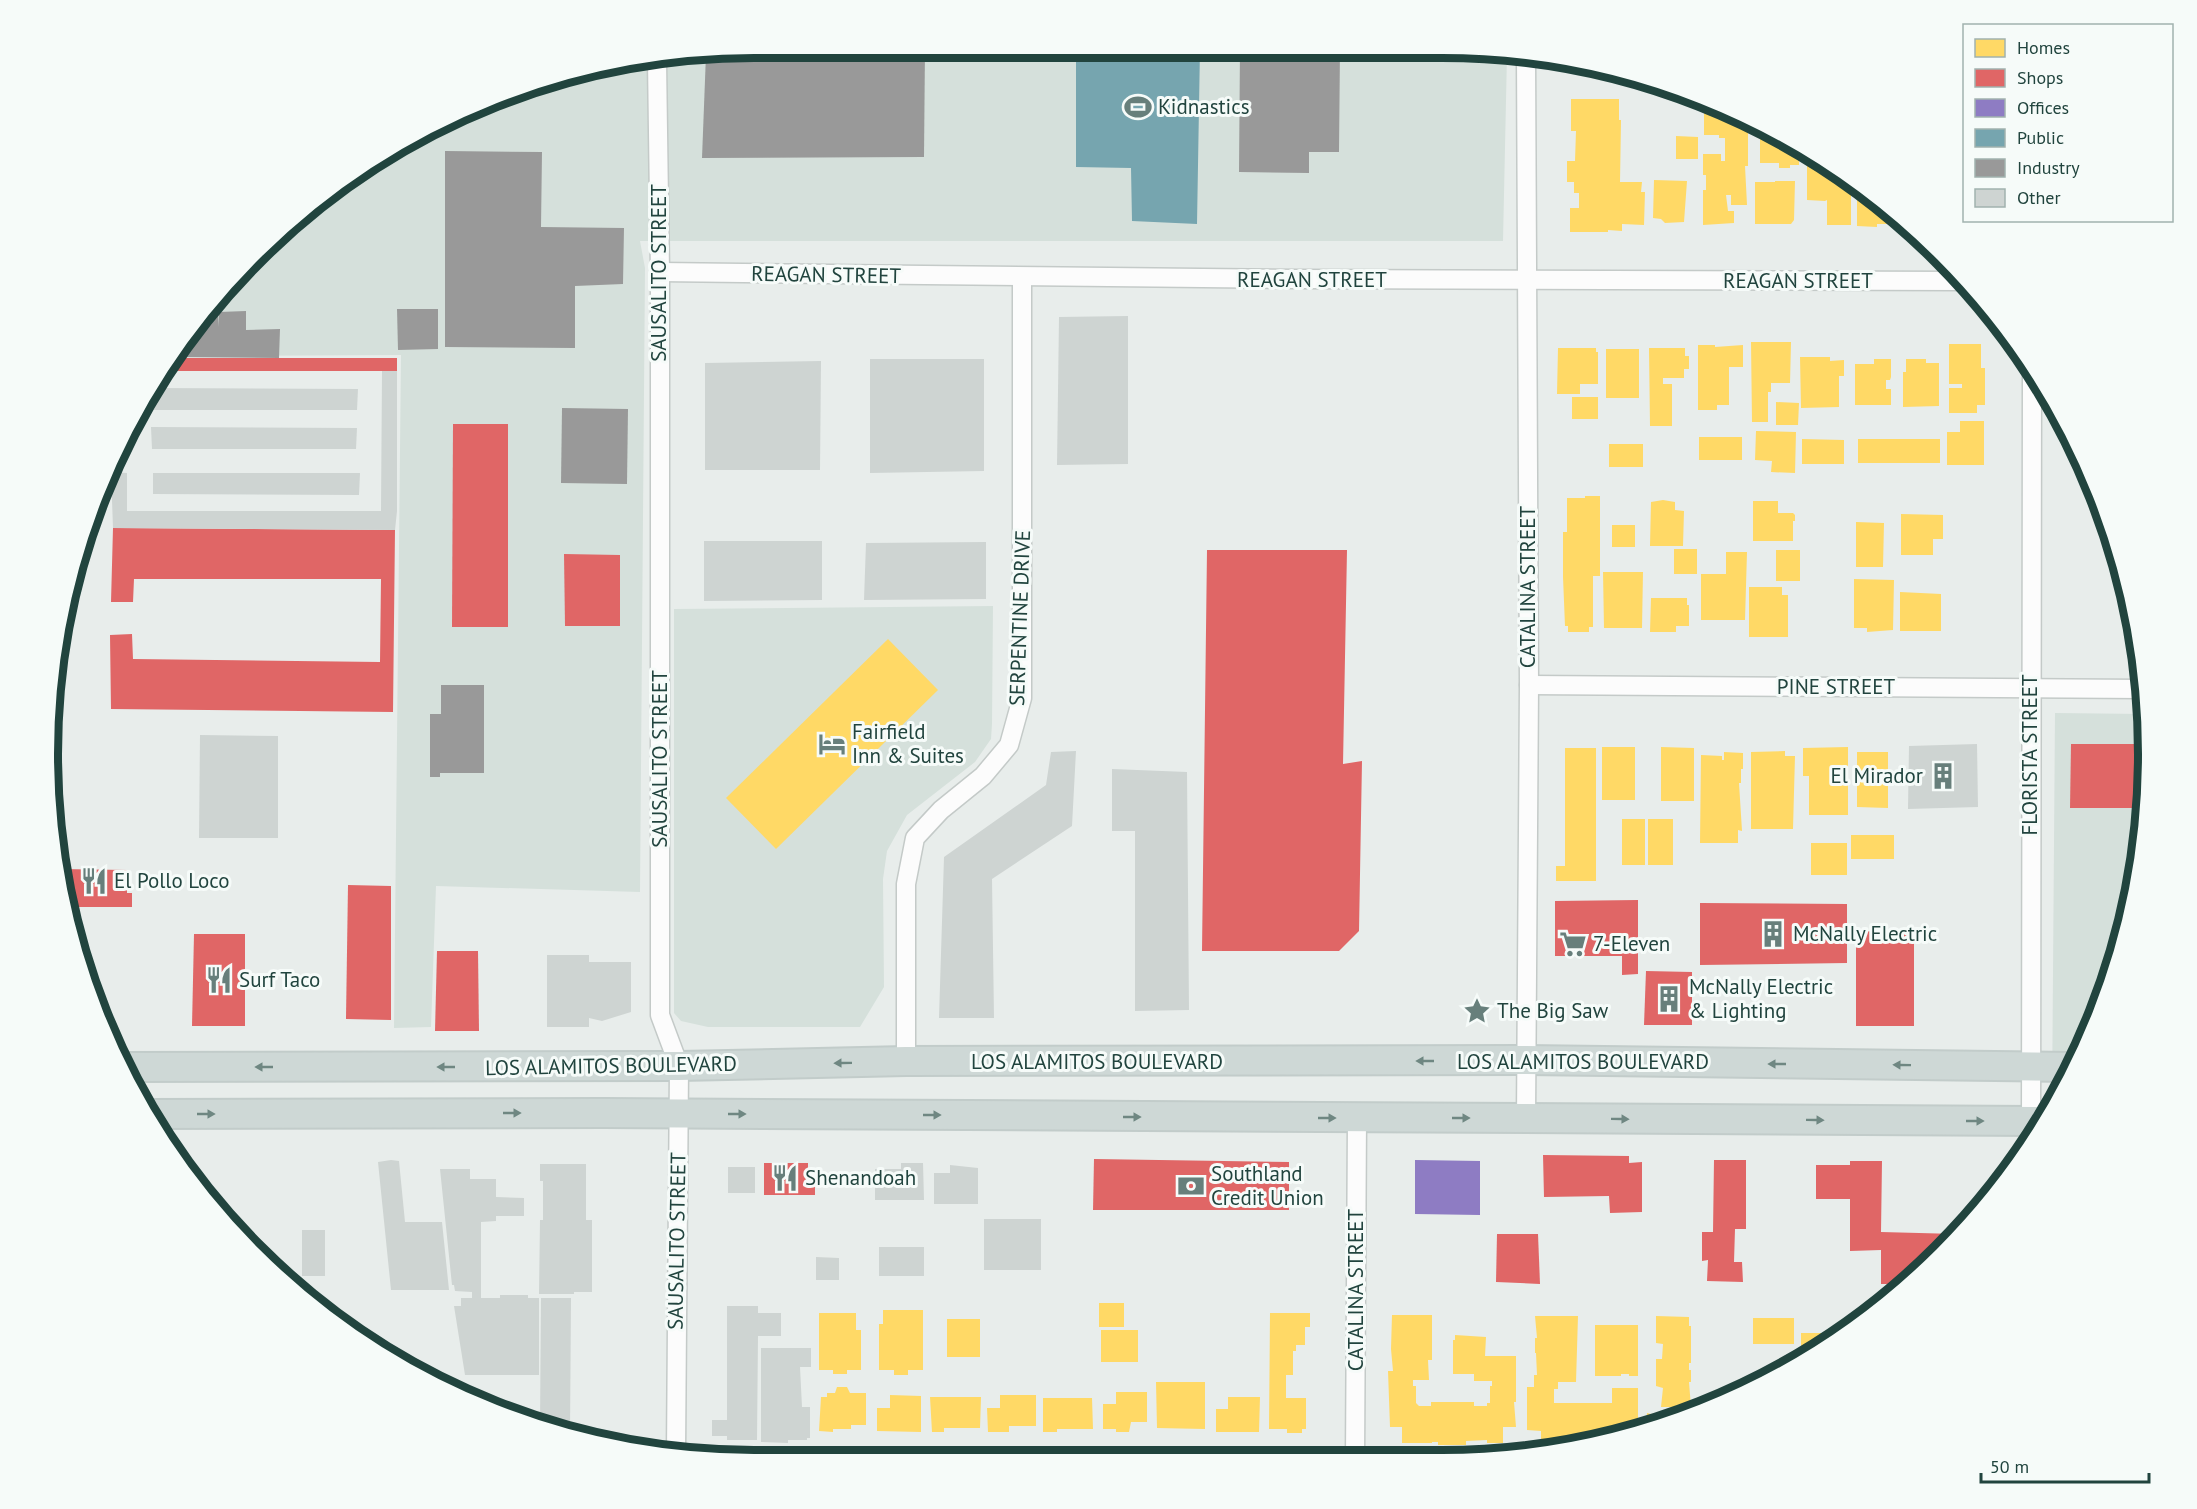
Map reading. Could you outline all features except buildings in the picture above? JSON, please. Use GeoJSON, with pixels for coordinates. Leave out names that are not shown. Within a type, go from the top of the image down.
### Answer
{"type":"FeatureCollection","features":[{"type":"Feature","properties":{"kind":"main road","name":"LOS ALAMITOS BOULEVARD"},"geometry":{"type":"LineString","coordinates":[[133,1067],[679,1066],[906,1061],[1526,1060],[2064,1067]]}},
{"type":"Feature","properties":{"kind":"main road"},"geometry":{"type":"LineString","coordinates":[[159,1114],[678,1113],[1526,1118],[2028,1129]]}},
{"type":"Feature","properties":{"kind":"street","name":"CATALINA STREET"},"geometry":{"type":"LineString","coordinates":[[1526,63],[1529,685],[1526,1118]]}},
{"type":"Feature","properties":{"kind":"street","name":"SAUSALITO STREET"},"geometry":{"type":"LineString","coordinates":[[657,65],[660,272],[660,1016],[679,1066],[676,1446]]}},
{"type":"Feature","properties":{"kind":"street","name":"REAGAN STREET"},"geometry":{"type":"LineString","coordinates":[[660,272],[1022,278],[1952,281]]}},
{"type":"Feature","properties":{"kind":"street","name":"SERPENTINE DRIVE"},"geometry":{"type":"LineString","coordinates":[[906,1061],[906,884],[915,838],[941,810],[983,776],[1009,745],[1022,698],[1022,278]]}},
{"type":"Feature","properties":{"kind":"street","name":"FLORISTA STREET"},"geometry":{"type":"LineString","coordinates":[[2032,386],[2030,1067],[2034,1119]]}},
{"type":"Feature","properties":{"kind":"street","name":"PINE STREET"},"geometry":{"type":"LineString","coordinates":[[1529,685],[2135,689]]}},
{"type":"Feature","properties":{"kind":"street","name":"CATALINA STREET"},"geometry":{"type":"LineString","coordinates":[[1355,1450],[1357,1118]]}},
{"type":"Feature","properties":{"kind":"shaded area"},"geometry":{"type":"Polygon","coordinates":[[[754,58],[1442,58],[1507,62],[1503,241],[640,241],[645,268],[640,892],[436,886],[431,1027],[394,1028],[401,355],[184,356],[202,331],[262,262],[331,202],[406,152],[447,130],[488,111],[574,82],[664,64],[754,58]]]}},
{"type":"Feature","properties":{"kind":"shaded area"},"geometry":{"type":"Polygon","coordinates":[[[993,606],[991,739],[975,762],[907,815],[887,851],[883,879],[884,987],[860,1027],[708,1027],[681,1021],[674,1013],[674,609],[993,606]]]}},
{"type":"Feature","properties":{"kind":"shaded area"},"geometry":{"type":"Polygon","coordinates":[[[2055,713],[2137,714],[2137,800],[2133,845],[2115,935],[2086,1021],[2052,1089],[2055,713]]]}},
{"type":"Feature","properties":{"kind":"place","name":"Kidnastics"},"geometry":{"type":"Point","coordinates":[1138,107]}},
{"type":"Feature","properties":{"kind":"place","name":"Fairfield Inn & Suites"},"geometry":{"type":"Point","coordinates":[832,744]}},
{"type":"Feature","properties":{"kind":"place","name":"El Mirador"},"geometry":{"type":"Point","coordinates":[1943,776]}},
{"type":"Feature","properties":{"kind":"place","name":"El Pollo Loco"},"geometry":{"type":"Point","coordinates":[94,881]}},
{"type":"Feature","properties":{"kind":"place","name":"McNally Electric"},"geometry":{"type":"Point","coordinates":[1773,934]}},
{"type":"Feature","properties":{"kind":"place","name":"7-Eleven"},"geometry":{"type":"Point","coordinates":[1573,944]}},
{"type":"Feature","properties":{"kind":"place","name":"Surf Taco"},"geometry":{"type":"Point","coordinates":[219,980]}},
{"type":"Feature","properties":{"kind":"place","name":"McNally Electric & Lighting"},"geometry":{"type":"Point","coordinates":[1669,999]}},
{"type":"Feature","properties":{"kind":"place","name":"The Big Saw"},"geometry":{"type":"Point","coordinates":[1477,1011]}},
{"type":"Feature","properties":{"kind":"place","name":"Shenandoah"},"geometry":{"type":"Point","coordinates":[785,1178]}},
{"type":"Feature","properties":{"kind":"place","name":"Southland Credit Union"},"geometry":{"type":"Point","coordinates":[1191,1186]}}]}
